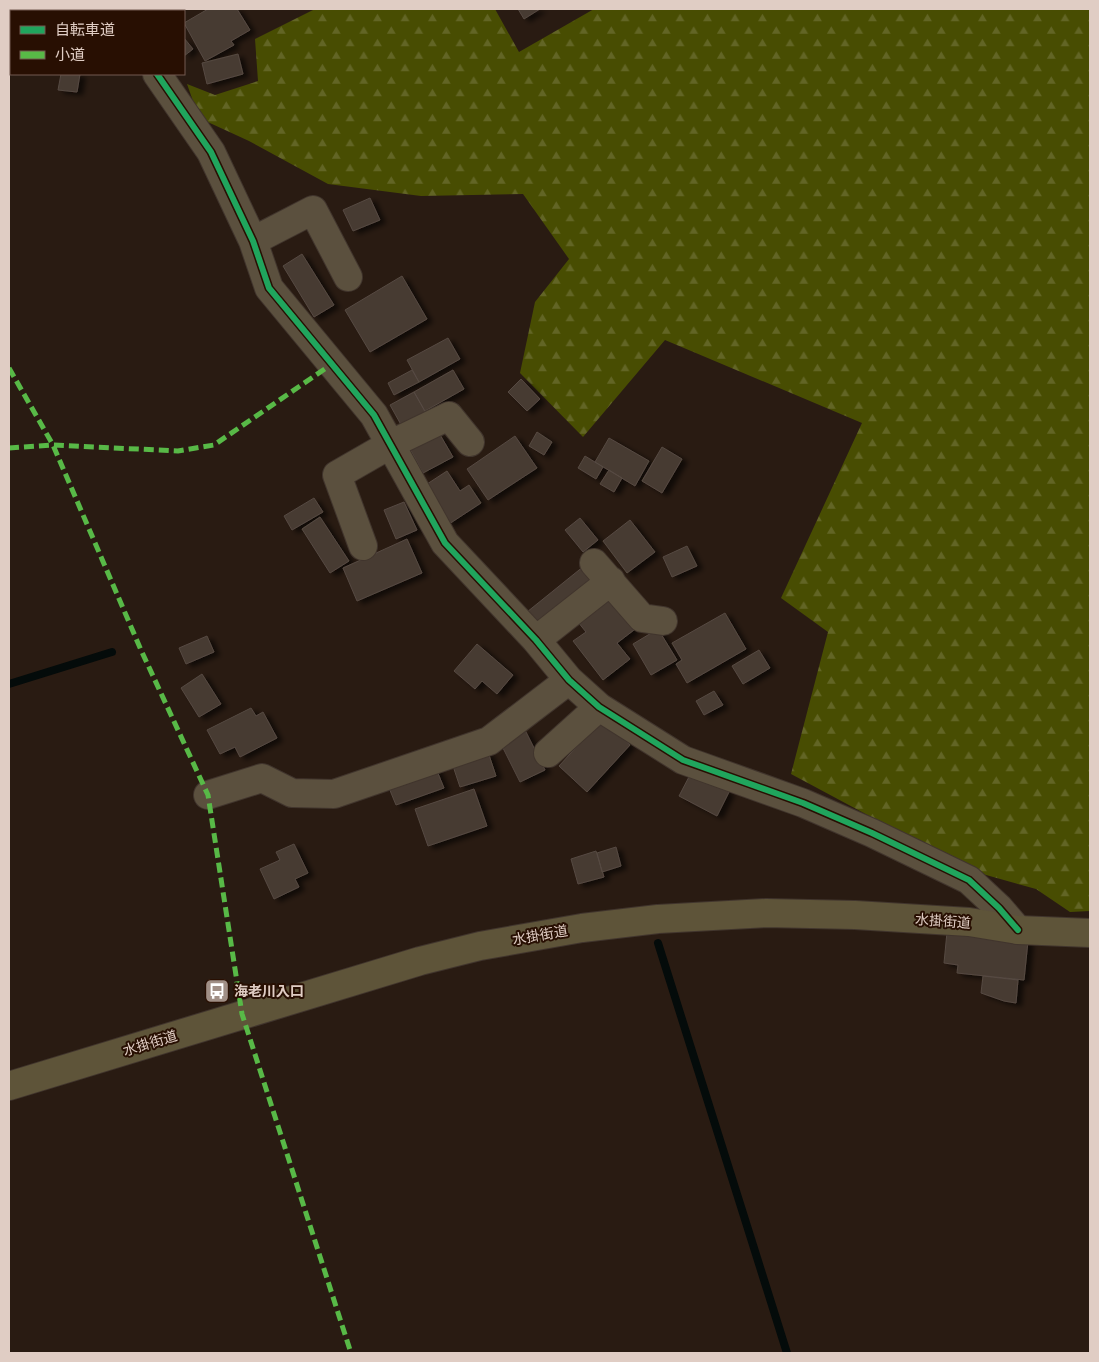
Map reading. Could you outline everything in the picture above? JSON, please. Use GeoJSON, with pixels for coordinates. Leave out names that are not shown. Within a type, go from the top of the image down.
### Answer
{"type":"FeatureCollection","features":[{"type":"Feature","properties":{"kind":"main road","name":"水掛街道"},"geometry":{"type":"LineString","coordinates":[[9,1086],[420,961],[480,946],[582,928],[658,918],[766,914],[855,915],[969,922],[1018,930],[1090,933]]}},
{"type":"Feature","properties":{"kind":"street"},"geometry":{"type":"LineString","coordinates":[[158,75],[212,152],[253,241],[269,288],[374,415],[445,543],[536,640],[569,680],[599,707],[682,760],[803,803],[872,833],[969,880],[999,908],[1018,930]]}},
{"type":"Feature","properties":{"kind":"street"},"geometry":{"type":"LineString","coordinates":[[253,241],[313,210],[348,277]]}},
{"type":"Feature","properties":{"kind":"street"},"geometry":{"type":"LineString","coordinates":[[363,546],[337,475],[391,444],[449,416],[470,442]]}},
{"type":"Feature","properties":{"kind":"street"},"geometry":{"type":"LineString","coordinates":[[536,640],[603,572],[642,618],[664,622]]}},
{"type":"Feature","properties":{"kind":"street"},"geometry":{"type":"LineString","coordinates":[[208,795],[262,778],[292,793],[334,794],[489,741],[569,680]]}},
{"type":"Feature","properties":{"kind":"street"},"geometry":{"type":"LineString","coordinates":[[548,753],[599,707]]}},
{"type":"Feature","properties":{"kind":"green space"},"geometry":{"type":"Polygon","coordinates":[[[315,9],[495,9],[519,52],[594,9],[1090,9],[1090,911],[1070,912],[1036,889],[972,871],[791,774],[828,632],[781,598],[862,423],[665,340],[583,437],[520,373],[535,302],[569,259],[523,194],[421,196],[328,184],[249,141],[199,118],[187,84],[215,95],[258,81],[255,39],[315,9]]]}},
{"type":"Feature","properties":{"kind":"building"},"geometry":{"type":"Polygon","coordinates":[[[137,9],[170,10],[138,10],[137,9]]]}},
{"type":"Feature","properties":{"kind":"building"},"geometry":{"type":"Polygon","coordinates":[[[208,9],[237,9],[250,30],[231,41],[234,45],[205,61],[185,22],[208,9]]]}},
{"type":"Feature","properties":{"kind":"building"},"geometry":{"type":"Polygon","coordinates":[[[518,9],[540,9],[524,19],[518,9]]]}},
{"type":"Feature","properties":{"kind":"building"},"geometry":{"type":"Polygon","coordinates":[[[185,39],[193,49],[185,55],[185,39]]]}},
{"type":"Feature","properties":{"kind":"building"},"geometry":{"type":"Polygon","coordinates":[[[238,54],[243,74],[207,84],[202,63],[238,54]]]}},
{"type":"Feature","properties":{"kind":"building"},"geometry":{"type":"Polygon","coordinates":[[[61,75],[80,75],[77,92],[58,90],[61,75]]]}},
{"type":"Feature","properties":{"kind":"building"},"geometry":{"type":"Polygon","coordinates":[[[370,198],[380,220],[353,231],[343,210],[370,198]]]}},
{"type":"Feature","properties":{"kind":"building"},"geometry":{"type":"Polygon","coordinates":[[[302,254],[334,305],[314,317],[283,266],[302,254]]]}},
{"type":"Feature","properties":{"kind":"building"},"geometry":{"type":"Polygon","coordinates":[[[402,276],[427,319],[370,352],[345,310],[402,276]]]}},
{"type":"Feature","properties":{"kind":"building"},"geometry":{"type":"Polygon","coordinates":[[[448,338],[460,359],[419,382],[407,360],[448,338]]]}},
{"type":"Feature","properties":{"kind":"building"},"geometry":{"type":"Polygon","coordinates":[[[412,370],[419,382],[394,395],[388,383],[412,370]]]}},
{"type":"Feature","properties":{"kind":"building"},"geometry":{"type":"Polygon","coordinates":[[[453,370],[464,389],[425,411],[414,392],[453,370]]]}},
{"type":"Feature","properties":{"kind":"building"},"geometry":{"type":"Polygon","coordinates":[[[521,379],[540,399],[527,411],[508,392],[521,379]]]}},
{"type":"Feature","properties":{"kind":"building"},"geometry":{"type":"Polygon","coordinates":[[[414,392],[428,417],[404,430],[390,405],[414,392]]]}},
{"type":"Feature","properties":{"kind":"building"},"geometry":{"type":"Polygon","coordinates":[[[537,432],[552,442],[544,455],[529,446],[537,432]]]}},
{"type":"Feature","properties":{"kind":"building"},"geometry":{"type":"Polygon","coordinates":[[[439,433],[453,457],[423,473],[410,449],[439,433]]]}},
{"type":"Feature","properties":{"kind":"building"},"geometry":{"type":"Polygon","coordinates":[[[515,436],[537,468],[488,500],[467,469],[515,436]]]}},
{"type":"Feature","properties":{"kind":"building"},"geometry":{"type":"Polygon","coordinates":[[[609,438],[649,461],[635,486],[595,462],[609,438]]]}},
{"type":"Feature","properties":{"kind":"building"},"geometry":{"type":"Polygon","coordinates":[[[662,447],[682,459],[662,493],[642,481],[662,447]]]}},
{"type":"Feature","properties":{"kind":"building"},"geometry":{"type":"Polygon","coordinates":[[[585,456],[603,467],[596,479],[578,468],[585,456]]]}},
{"type":"Feature","properties":{"kind":"building"},"geometry":{"type":"Polygon","coordinates":[[[609,470],[622,478],[614,492],[600,484],[609,470]]]}},
{"type":"Feature","properties":{"kind":"building"},"geometry":{"type":"Polygon","coordinates":[[[447,471],[460,491],[469,485],[481,503],[449,524],[424,486],[447,471]]]}},
{"type":"Feature","properties":{"kind":"building"},"geometry":{"type":"Polygon","coordinates":[[[314,498],[323,512],[292,530],[284,516],[314,498]]]}},
{"type":"Feature","properties":{"kind":"building"},"geometry":{"type":"Polygon","coordinates":[[[404,502],[417,530],[396,539],[384,510],[404,502]]]}},
{"type":"Feature","properties":{"kind":"building"},"geometry":{"type":"Polygon","coordinates":[[[320,517],[349,561],[330,573],[302,529],[320,517]]]}},
{"type":"Feature","properties":{"kind":"building"},"geometry":{"type":"Polygon","coordinates":[[[580,518],[598,540],[583,552],[565,530],[580,518]]]}},
{"type":"Feature","properties":{"kind":"building"},"geometry":{"type":"Polygon","coordinates":[[[630,520],[655,552],[627,573],[603,541],[630,520]]]}},
{"type":"Feature","properties":{"kind":"building"},"geometry":{"type":"Polygon","coordinates":[[[407,539],[422,573],[357,601],[343,568],[407,539]]]}},
{"type":"Feature","properties":{"kind":"building"},"geometry":{"type":"Polygon","coordinates":[[[687,546],[697,566],[672,577],[663,557],[687,546]]]}},
{"type":"Feature","properties":{"kind":"building"},"geometry":{"type":"Polygon","coordinates":[[[584,566],[597,582],[540,628],[527,612],[584,566]]]}},
{"type":"Feature","properties":{"kind":"building"},"geometry":{"type":"Polygon","coordinates":[[[609,599],[634,630],[617,643],[630,659],[603,680],[573,641],[586,632],[578,622],[609,599]]]}},
{"type":"Feature","properties":{"kind":"building"},"geometry":{"type":"Polygon","coordinates":[[[725,613],[746,649],[687,683],[676,664],[682,660],[672,643],[725,613]]]}},
{"type":"Feature","properties":{"kind":"building"},"geometry":{"type":"Polygon","coordinates":[[[658,629],[677,660],[651,675],[633,644],[658,629]]]}},
{"type":"Feature","properties":{"kind":"building"},"geometry":{"type":"Polygon","coordinates":[[[207,636],[214,652],[186,664],[179,648],[207,636]]]}},
{"type":"Feature","properties":{"kind":"building"},"geometry":{"type":"Polygon","coordinates":[[[477,644],[513,675],[497,694],[482,681],[475,689],[454,671],[477,644]]]}},
{"type":"Feature","properties":{"kind":"building"},"geometry":{"type":"Polygon","coordinates":[[[759,650],[770,668],[743,684],[732,666],[759,650]]]}},
{"type":"Feature","properties":{"kind":"building"},"geometry":{"type":"Polygon","coordinates":[[[202,674],[221,704],[199,717],[181,688],[202,674]]]}},
{"type":"Feature","properties":{"kind":"building"},"geometry":{"type":"Polygon","coordinates":[[[714,691],[723,705],[704,715],[696,701],[714,691]]]}},
{"type":"Feature","properties":{"kind":"building"},"geometry":{"type":"Polygon","coordinates":[[[251,708],[256,716],[263,712],[277,738],[240,757],[235,747],[220,754],[207,730],[251,708]]]}},
{"type":"Feature","properties":{"kind":"building"},"geometry":{"type":"Polygon","coordinates":[[[602,719],[630,745],[587,792],[559,766],[602,719]]]}},
{"type":"Feature","properties":{"kind":"building"},"geometry":{"type":"Polygon","coordinates":[[[525,730],[545,770],[520,782],[500,742],[525,730]]]}},
{"type":"Feature","properties":{"kind":"building"},"geometry":{"type":"Polygon","coordinates":[[[488,752],[496,776],[460,787],[452,763],[488,752]]]}},
{"type":"Feature","properties":{"kind":"building"},"geometry":{"type":"Polygon","coordinates":[[[435,766],[444,788],[396,805],[387,783],[435,766]]]}},
{"type":"Feature","properties":{"kind":"building"},"geometry":{"type":"Polygon","coordinates":[[[691,773],[729,792],[717,816],[679,796],[691,773]]]}},
{"type":"Feature","properties":{"kind":"building"},"geometry":{"type":"Polygon","coordinates":[[[474,789],[487,826],[428,846],[415,809],[474,789]]]}},
{"type":"Feature","properties":{"kind":"building"},"geometry":{"type":"Polygon","coordinates":[[[294,844],[308,873],[295,879],[299,887],[274,899],[260,869],[280,860],[276,852],[294,844]]]}},
{"type":"Feature","properties":{"kind":"building"},"geometry":{"type":"Polygon","coordinates":[[[616,847],[621,866],[602,872],[597,853],[616,847]]]}},
{"type":"Feature","properties":{"kind":"building"},"geometry":{"type":"Polygon","coordinates":[[[596,851],[604,877],[578,884],[571,859],[596,851]]]}},
{"type":"Feature","properties":{"kind":"building"},"geometry":{"type":"Polygon","coordinates":[[[947,932],[1028,941],[1024,980],[957,973],[958,965],[944,963],[947,932]]]}},
{"type":"Feature","properties":{"kind":"building"},"geometry":{"type":"Polygon","coordinates":[[[983,976],[1018,980],[1016,1003],[981,993],[983,976]]]}},
{"type":"Feature","properties":{"kind":"waterway"},"geometry":{"type":"LineString","coordinates":[[9,684],[112,652]]}},
{"type":"Feature","properties":{"kind":"waterway"},"geometry":{"type":"LineString","coordinates":[[658,943],[787,1353]]}},
{"type":"Feature","properties":{"kind":"marked path"},"geometry":{"type":"LineString","coordinates":[[9,448],[53,445],[178,451],[214,445],[332,364]]}},
{"type":"Feature","properties":{"kind":"marked path"},"geometry":{"type":"LineString","coordinates":[[9,368],[53,445],[141,650],[208,795],[242,1014],[351,1353]]}},
{"type":"Feature","properties":{"kind":"cycle path"},"geometry":{"type":"LineString","coordinates":[[158,75],[211,152],[253,241],[269,288],[374,415],[445,543],[536,640],[569,680],[599,707],[683,760],[803,803],[872,833],[969,880],[999,908],[1018,930]]}},
{"type":"Feature","properties":{"kind":"place","name":"海老川入口"},"geometry":{"type":"Point","coordinates":[217,991]}}]}
